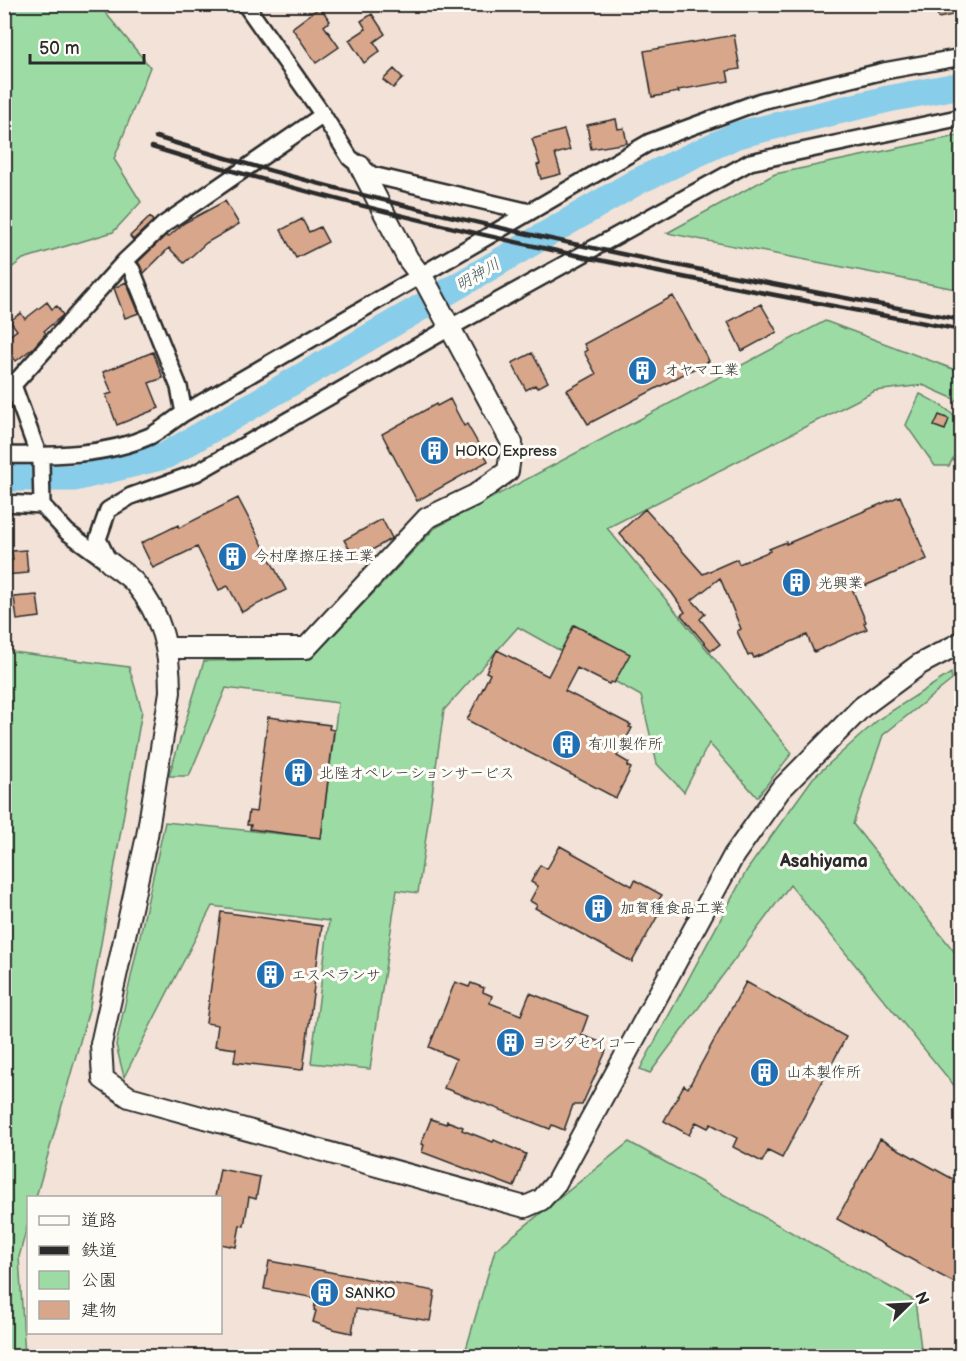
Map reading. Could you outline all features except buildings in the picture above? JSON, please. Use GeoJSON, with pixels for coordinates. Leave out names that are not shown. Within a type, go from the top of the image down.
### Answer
{"type":"FeatureCollection","features":[{"type":"Feature","properties":{"kind":"street"},"geometry":{"type":"LineString","coordinates":[[245,4],[350,158],[372,175],[530,212]]}},
{"type":"Feature","properties":{"kind":"street"},"geometry":{"type":"LineString","coordinates":[[4,455],[40,459],[106,450],[151,435],[184,413],[424,279],[530,212],[650,142],[761,101],[884,71],[962,57]]}},
{"type":"Feature","properties":{"kind":"street"},"geometry":{"type":"LineString","coordinates":[[322,115],[163,225],[125,261],[9,390],[40,459],[42,505],[67,532],[133,581],[152,606],[161,625],[167,648],[170,692],[147,836],[101,1044],[103,1079],[129,1097],[525,1207],[541,1200],[556,1183],[734,855],[780,790],[862,707],[920,664],[962,642]]}},
{"type":"Feature","properties":{"kind":"street"},"geometry":{"type":"LineString","coordinates":[[109,562],[99,539],[108,510],[131,496],[196,472],[448,321],[750,162],[962,117]]}},
{"type":"Feature","properties":{"kind":"street"},"geometry":{"type":"LineString","coordinates":[[167,648],[306,648],[427,518],[475,495],[508,471],[512,443],[448,321],[424,279],[408,259],[360,166]]}},
{"type":"Feature","properties":{"kind":"street"},"geometry":{"type":"LineString","coordinates":[[125,261],[132,270],[179,387],[184,413]]}},
{"type":"Feature","properties":{"kind":"street"},"geometry":{"type":"LineString","coordinates":[[4,503],[42,505]]}},
{"type":"Feature","properties":{"kind":"green space"},"geometry":{"type":"Polygon","coordinates":[[[5,4],[99,5],[150,67],[114,159],[141,202],[113,232],[23,259],[5,273],[5,4]]]}},
{"type":"Feature","properties":{"kind":"green space"},"geometry":{"type":"Polygon","coordinates":[[[961,135],[961,290],[667,233],[775,174],[961,135]]]}},
{"type":"Feature","properties":{"kind":"green space"},"geometry":{"type":"Polygon","coordinates":[[[825,321],[961,372],[961,402],[923,385],[875,391],[607,528],[792,753],[757,797],[709,743],[684,792],[657,764],[641,696],[518,627],[444,710],[418,893],[397,890],[370,1069],[311,1063],[329,921],[212,906],[124,1077],[116,1045],[165,822],[321,838],[338,703],[226,688],[189,776],[169,776],[204,661],[311,659],[435,528],[825,321]]]}},
{"type":"Feature","properties":{"kind":"green space"},"geometry":{"type":"Polygon","coordinates":[[[920,394],[949,411],[959,424],[961,440],[949,466],[935,466],[906,425],[920,394]]]}},
{"type":"Feature","properties":{"kind":"green space"},"geometry":{"type":"Polygon","coordinates":[[[4,649],[129,667],[142,711],[90,1006],[36,1196],[27,1196],[27,1227],[19,1257],[25,1356],[4,1356],[4,649]]]}},
{"type":"Feature","properties":{"kind":"green space"},"geometry":{"type":"Polygon","coordinates":[[[951,673],[952,680],[883,735],[853,824],[961,960],[961,1094],[790,885],[650,1073],[640,1069],[747,870],[813,778],[879,719],[951,673]]]}},
{"type":"Feature","properties":{"kind":"green space"},"geometry":{"type":"Polygon","coordinates":[[[629,1142],[915,1301],[922,1356],[464,1356],[495,1250],[629,1142]]]}},
{"type":"Feature","properties":{"kind":"waterway","name":"明神川"},"geometry":{"type":"LineString","coordinates":[[4,478],[75,478],[165,456],[638,181],[737,135],[888,99],[962,85]]}},
{"type":"Feature","properties":{"kind":"railway"},"geometry":{"type":"LineString","coordinates":[[156,137],[355,193],[556,240],[962,320]]}},
{"type":"Feature","properties":{"kind":"railway"},"geometry":{"type":"LineString","coordinates":[[152,147],[352,203],[453,228],[656,272],[962,330]]}},
{"type":"Feature","properties":{"kind":"place","name":"オヤマ工業"},"geometry":{"type":"Point","coordinates":[643,370]}},
{"type":"Feature","properties":{"kind":"place","name":"HOKO Express"},"geometry":{"type":"Point","coordinates":[434,451]}},
{"type":"Feature","properties":{"kind":"place","name":"今村摩擦圧接工業"},"geometry":{"type":"Point","coordinates":[233,556]}},
{"type":"Feature","properties":{"kind":"place","name":"光興業"},"geometry":{"type":"Point","coordinates":[797,583]}},
{"type":"Feature","properties":{"kind":"place","name":"有川製作所"},"geometry":{"type":"Point","coordinates":[567,744]}},
{"type":"Feature","properties":{"kind":"place","name":"北陸オペレーションサービス"},"geometry":{"type":"Point","coordinates":[298,773]}},
{"type":"Feature","properties":{"kind":"place","name":"加賀種食品工業"},"geometry":{"type":"Point","coordinates":[599,908]}},
{"type":"Feature","properties":{"kind":"place","name":"エスペランサ"},"geometry":{"type":"Point","coordinates":[270,975]}},
{"type":"Feature","properties":{"kind":"place","name":"ヨシダセイコー"},"geometry":{"type":"Point","coordinates":[511,1043]}},
{"type":"Feature","properties":{"kind":"place","name":"山本製作所"},"geometry":{"type":"Point","coordinates":[765,1072]}},
{"type":"Feature","properties":{"kind":"place","name":"SANKO"},"geometry":{"type":"Point","coordinates":[324,1293]}},
{"type":"Feature","properties":{"kind":"district","name":"Asahiyama"},"geometry":{"type":"Point","coordinates":[824,861]}}]}
